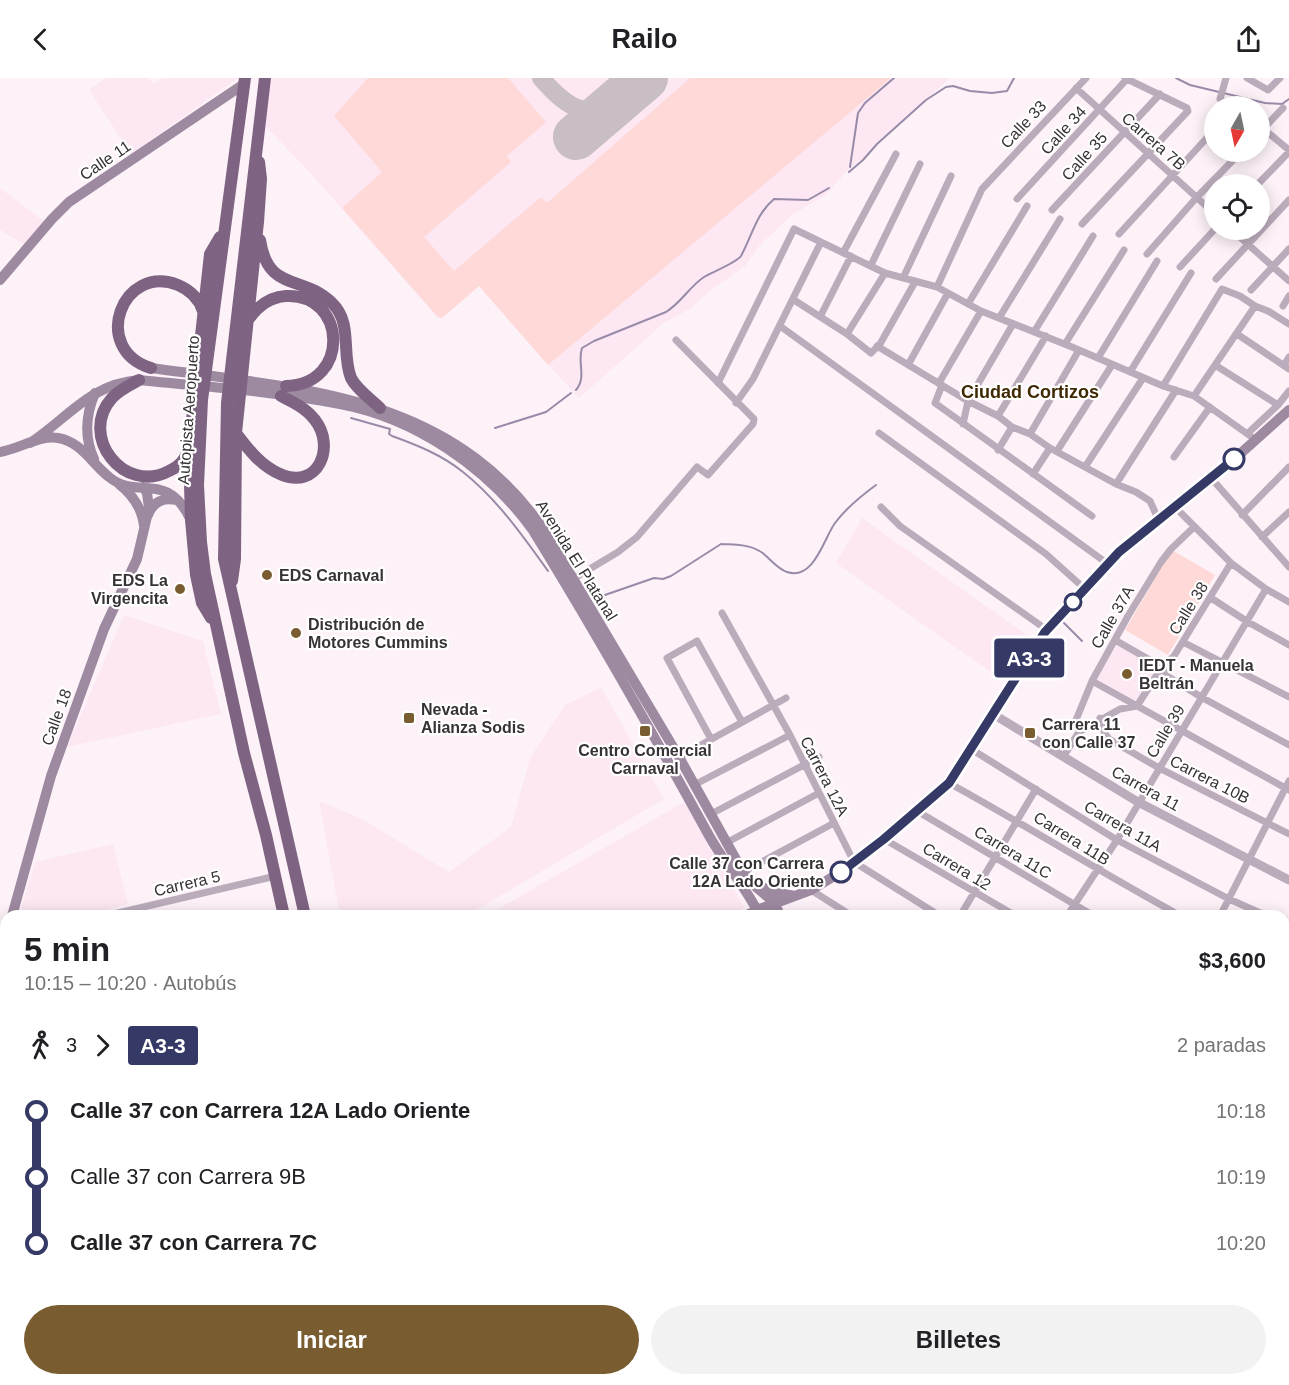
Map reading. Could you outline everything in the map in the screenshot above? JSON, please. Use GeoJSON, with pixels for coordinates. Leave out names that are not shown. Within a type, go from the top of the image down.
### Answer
{"type":"FeatureCollection","features":[{"type":"Feature","properties":{"kind":"highway"},"geometry":{"type":"LineString","coordinates":[[265,78],[257,137],[233,404],[224,559],[304,910]]}},
{"type":"Feature","properties":{"kind":"highway","name":"Autopista Aeropuerto"},"geometry":{"type":"LineString","coordinates":[[245,81],[198,399],[200,519],[205,574],[215,624],[283,910]]}},
{"type":"Feature","properties":{"kind":"highway"},"geometry":{"type":"LineString","coordinates":[[237,368],[247,327],[258,222],[261,178],[257,137]]}},
{"type":"Feature","properties":{"kind":"highway"},"geometry":{"type":"LineString","coordinates":[[258,222],[262,255],[269,268],[291,283],[310,288],[333,303],[345,327],[351,378],[380,408]]}},
{"type":"Feature","properties":{"kind":"highway"},"geometry":{"type":"LineString","coordinates":[[202,364],[203,312],[210,254],[224,229]]}},
{"type":"Feature","properties":{"kind":"highway"},"geometry":{"type":"LineString","coordinates":[[151,368],[140,364],[130,356],[122,346],[118,334],[119,315],[131,294],[148,284],[172,283],[184,288],[194,296],[203,312]]}},
{"type":"Feature","properties":{"kind":"highway"},"geometry":{"type":"LineString","coordinates":[[236,433],[256,458],[279,474],[296,478],[313,472],[323,458],[324,442],[320,428],[308,412],[284,391],[313,380],[327,365],[334,345],[333,332],[328,319],[314,304],[301,298],[287,296],[261,305],[252,315],[247,327]]}},
{"type":"Feature","properties":{"kind":"highway"},"geometry":{"type":"LineString","coordinates":[[139,380],[112,398],[102,417],[101,437],[105,450],[113,462],[124,471],[137,476],[158,475],[171,470],[186,456],[198,399]]}},
{"type":"Feature","properties":{"kind":"highway"},"geometry":{"type":"LineString","coordinates":[[230,590],[235,559],[236,433],[233,404]]}},
{"type":"Feature","properties":{"kind":"highway"},"geometry":{"type":"LineString","coordinates":[[190,443],[194,561],[202,603],[215,624]]}},
{"type":"Feature","properties":{"kind":"main road","name":"Calle 11"},"geometry":{"type":"LineString","coordinates":[[0,280],[69,202],[245,81]]}},
{"type":"Feature","properties":{"kind":"main road","name":"Avenida El Platanal"},"geometry":{"type":"LineString","coordinates":[[151,368],[284,391],[379,415],[423,435],[469,464],[493,484],[525,520],[593,633],[610,652],[679,757],[743,872],[750,882],[775,903],[778,910]]}},
{"type":"Feature","properties":{"kind":"main road","name":"Avenida El Platanal"},"geometry":{"type":"LineString","coordinates":[[30,443],[50,430],[96,392],[121,382],[139,380],[345,397],[380,408],[439,433],[498,477],[538,521],[573,579],[708,835],[758,910]]}},
{"type":"Feature","properties":{"kind":"main road"},"geometry":{"type":"LineString","coordinates":[[96,392],[87,421],[89,446],[97,464]]}},
{"type":"Feature","properties":{"kind":"main road"},"geometry":{"type":"LineString","coordinates":[[764,910],[775,903],[811,890],[854,862],[949,783],[1047,630],[1119,552],[1212,478],[1252,437],[1289,410]]}},
{"type":"Feature","properties":{"kind":"main road","name":"Avenida El Platanal"},"geometry":{"type":"LineString","coordinates":[[0,452],[48,438],[59,438],[77,446],[119,484]]}},
{"type":"Feature","properties":{"kind":"main road"},"geometry":{"type":"LineString","coordinates":[[119,484],[162,490],[179,501],[191,520]]}},
{"type":"Feature","properties":{"kind":"main road"},"geometry":{"type":"LineString","coordinates":[[119,484],[135,500],[144,522],[144,534]]}},
{"type":"Feature","properties":{"kind":"main road","name":"Calle 18"},"geometry":{"type":"LineString","coordinates":[[14,910],[51,776],[104,629],[137,559],[148,515],[149,500],[143,487]]}},
{"type":"Feature","properties":{"kind":"main road"},"geometry":{"type":"LineString","coordinates":[[148,515],[152,506],[160,501],[170,499],[179,501]]}},
{"type":"Feature","properties":{"kind":"main road"},"geometry":{"type":"LineString","coordinates":[[750,882],[771,891],[795,896]]}},
{"type":"Feature","properties":{"kind":"street","name":"Calle 33"},"geometry":{"type":"LineString","coordinates":[[937,287],[981,189],[1086,78]]}},
{"type":"Feature","properties":{"kind":"street"},"geometry":{"type":"LineString","coordinates":[[1082,224],[1188,111],[1187,108],[1126,78]]}},
{"type":"Feature","properties":{"kind":"street","name":"Calle 34"},"geometry":{"type":"LineString","coordinates":[[1017,199],[1099,111],[1126,78]]}},
{"type":"Feature","properties":{"kind":"street"},"geometry":{"type":"LineString","coordinates":[[1220,96],[1226,78]]}},
{"type":"Feature","properties":{"kind":"street"},"geometry":{"type":"LineString","coordinates":[[1247,78],[1268,90],[1280,78]]}},
{"type":"Feature","properties":{"kind":"street","name":"Carrera 7B"},"geometry":{"type":"LineString","coordinates":[[1076,88],[1204,204]]}},
{"type":"Feature","properties":{"kind":"street","name":"Calle 35"},"geometry":{"type":"LineString","coordinates":[[1052,210],[1160,94]]}},
{"type":"Feature","properties":{"kind":"street"},"geometry":{"type":"LineString","coordinates":[[1270,120],[1283,108]]}},
{"type":"Feature","properties":{"kind":"street"},"geometry":{"type":"LineString","coordinates":[[1267,174],[1289,151],[1270,136]]}},
{"type":"Feature","properties":{"kind":"street"},"geometry":{"type":"LineString","coordinates":[[1119,234],[1204,141]]}},
{"type":"Feature","properties":{"kind":"street"},"geometry":{"type":"LineString","coordinates":[[843,253],[896,154]]}},
{"type":"Feature","properties":{"kind":"street"},"geometry":{"type":"LineString","coordinates":[[1147,254],[1231,162]]}},
{"type":"Feature","properties":{"kind":"street"},"geometry":{"type":"LineString","coordinates":[[871,265],[920,164]]}},
{"type":"Feature","properties":{"kind":"street"},"geometry":{"type":"LineString","coordinates":[[903,278],[951,176]]}},
{"type":"Feature","properties":{"kind":"street"},"geometry":{"type":"LineString","coordinates":[[1216,279],[1289,200]]}},
{"type":"Feature","properties":{"kind":"street"},"geometry":{"type":"LineString","coordinates":[[968,304],[1027,206]]}},
{"type":"Feature","properties":{"kind":"street"},"geometry":{"type":"LineString","coordinates":[[999,318],[1060,219]]}},
{"type":"Feature","properties":{"kind":"street"},"geometry":{"type":"LineString","coordinates":[[718,383],[794,229],[885,273],[937,287],[981,311],[1163,386],[1194,396],[1252,437],[1289,391]]}},
{"type":"Feature","properties":{"kind":"street"},"geometry":{"type":"LineString","coordinates":[[1034,332],[1093,236]]}},
{"type":"Feature","properties":{"kind":"street"},"geometry":{"type":"LineString","coordinates":[[1180,267],[1205,240]]}},
{"type":"Feature","properties":{"kind":"street"},"geometry":{"type":"LineString","coordinates":[[1243,240],[1289,281]]}},
{"type":"Feature","properties":{"kind":"street"},"geometry":{"type":"LineString","coordinates":[[736,403],[753,379],[822,242]]}},
{"type":"Feature","properties":{"kind":"street"},"geometry":{"type":"LineString","coordinates":[[1251,290],[1289,249]]}},
{"type":"Feature","properties":{"kind":"street"},"geometry":{"type":"LineString","coordinates":[[1065,344],[1125,250]]}},
{"type":"Feature","properties":{"kind":"street"},"geometry":{"type":"LineString","coordinates":[[820,317],[851,256]]}},
{"type":"Feature","properties":{"kind":"street"},"geometry":{"type":"LineString","coordinates":[[1098,358],[1157,261]]}},
{"type":"Feature","properties":{"kind":"street"},"geometry":{"type":"LineString","coordinates":[[848,334],[885,273]]}},
{"type":"Feature","properties":{"kind":"street"},"geometry":{"type":"LineString","coordinates":[[1130,372],[1191,273]]}},
{"type":"Feature","properties":{"kind":"street"},"geometry":{"type":"LineString","coordinates":[[794,300],[848,334],[871,353],[878,346],[915,282]]}},
{"type":"Feature","properties":{"kind":"street"},"geometry":{"type":"LineString","coordinates":[[1163,386],[1222,289],[1240,296],[1289,324]]}},
{"type":"Feature","properties":{"kind":"street"},"geometry":{"type":"LineString","coordinates":[[908,365],[948,293]]}},
{"type":"Feature","properties":{"kind":"street"},"geometry":{"type":"LineString","coordinates":[[1282,306],[1289,297]]}},
{"type":"Feature","properties":{"kind":"street"},"geometry":{"type":"LineString","coordinates":[[1194,396],[1254,306]]}},
{"type":"Feature","properties":{"kind":"street"},"geometry":{"type":"LineString","coordinates":[[981,311],[940,384],[935,403],[1092,516]]}},
{"type":"Feature","properties":{"kind":"street"},"geometry":{"type":"LineString","coordinates":[[963,424],[968,401],[1013,324]]}},
{"type":"Feature","properties":{"kind":"street"},"geometry":{"type":"LineString","coordinates":[[780,326],[1108,564]]}},
{"type":"Feature","properties":{"kind":"street"},"geometry":{"type":"LineString","coordinates":[[1236,334],[1286,367],[1289,357]]}},
{"type":"Feature","properties":{"kind":"street"},"geometry":{"type":"LineString","coordinates":[[998,416],[1046,336]]}},
{"type":"Feature","properties":{"kind":"street"},"geometry":{"type":"LineString","coordinates":[[573,579],[618,552],[637,537],[697,467],[708,475],[754,421],[676,340]]}},
{"type":"Feature","properties":{"kind":"street"},"geometry":{"type":"LineString","coordinates":[[878,346],[968,401],[998,416],[1012,427],[1030,434],[1116,484],[1136,492],[1150,501],[1159,520]]}},
{"type":"Feature","properties":{"kind":"street"},"geometry":{"type":"LineString","coordinates":[[1030,434],[1079,350]]}},
{"type":"Feature","properties":{"kind":"street"},"geometry":{"type":"LineString","coordinates":[[1032,474],[1053,449],[1112,365]]}},
{"type":"Feature","properties":{"kind":"street"},"geometry":{"type":"LineString","coordinates":[[1215,365],[1278,405]]}},
{"type":"Feature","properties":{"kind":"street"},"geometry":{"type":"LineString","coordinates":[[1085,467],[1143,378]]}},
{"type":"Feature","properties":{"kind":"street"},"geometry":{"type":"LineString","coordinates":[[1116,484],[1176,390]]}},
{"type":"Feature","properties":{"kind":"street"},"geometry":{"type":"LineString","coordinates":[[1174,457],[1210,407]]}},
{"type":"Feature","properties":{"kind":"street"},"geometry":{"type":"LineString","coordinates":[[998,450],[1012,427]]}},
{"type":"Feature","properties":{"kind":"street"},"geometry":{"type":"LineString","coordinates":[[879,433],[1046,554],[1085,589]]}},
{"type":"Feature","properties":{"kind":"street"},"geometry":{"type":"LineString","coordinates":[[1242,515],[1289,467]]}},
{"type":"Feature","properties":{"kind":"street"},"geometry":{"type":"LineString","coordinates":[[1212,478],[1288,565]]}},
{"type":"Feature","properties":{"kind":"street"},"geometry":{"type":"LineString","coordinates":[[881,507],[900,526],[1047,630]]}},
{"type":"Feature","properties":{"kind":"street"},"geometry":{"type":"LineString","coordinates":[[1175,507],[1231,563],[1266,590],[1289,602]]}},
{"type":"Feature","properties":{"kind":"street"},"geometry":{"type":"LineString","coordinates":[[1262,537],[1289,512]]}},
{"type":"Feature","properties":{"kind":"street","name":"Calle 37A"},"geometry":{"type":"LineString","coordinates":[[1079,732],[1076,720],[1092,681],[1115,640],[1161,562],[1194,527]]}},
{"type":"Feature","properties":{"kind":"street","name":"Calle 38"},"geometry":{"type":"LineString","coordinates":[[1137,706],[1162,667],[1174,656],[1231,563]]}},
{"type":"Feature","properties":{"kind":"street","name":"Calle 39"},"geometry":{"type":"LineString","coordinates":[[1071,910],[1117,840],[1266,590]]}},
{"type":"Feature","properties":{"kind":"street"},"geometry":{"type":"LineString","coordinates":[[1210,598],[1289,645]]}},
{"type":"Feature","properties":{"kind":"street","name":"Carrera 12A"},"geometry":{"type":"LineString","coordinates":[[722,613],[790,735],[854,862]]}},
{"type":"Feature","properties":{"kind":"street"},"geometry":{"type":"LineString","coordinates":[[1115,640],[1162,667],[1167,676],[1201,697],[1289,745]]}},
{"type":"Feature","properties":{"kind":"street"},"geometry":{"type":"LineString","coordinates":[[711,739],[667,658],[697,641],[742,722]]}},
{"type":"Feature","properties":{"kind":"street"},"geometry":{"type":"LineString","coordinates":[[1183,642],[1289,697]]}},
{"type":"Feature","properties":{"kind":"street"},"geometry":{"type":"LineString","coordinates":[[1092,681],[1181,731],[1288,786],[1223,910]]}},
{"type":"Feature","properties":{"kind":"street"},"geometry":{"type":"LineString","coordinates":[[679,757],[786,698]]}},
{"type":"Feature","properties":{"kind":"street"},"geometry":{"type":"LineString","coordinates":[[1064,757],[1079,732],[1100,718],[1126,707],[1137,706]]}},
{"type":"Feature","properties":{"kind":"street","name":"Carrera 11"},"geometry":{"type":"LineString","coordinates":[[993,714],[1138,802],[1289,880]]}},
{"type":"Feature","properties":{"kind":"street","name":"Carrera 10B"},"geometry":{"type":"LineString","coordinates":[[1100,718],[1108,739],[1159,768],[1289,834]]}},
{"type":"Feature","properties":{"kind":"street"},"geometry":{"type":"LineString","coordinates":[[694,784],[790,735]]}},
{"type":"Feature","properties":{"kind":"street","name":"Carrera 11A"},"geometry":{"type":"LineString","coordinates":[[971,749],[1117,840],[1254,910]]}},
{"type":"Feature","properties":{"kind":"street"},"geometry":{"type":"LineString","coordinates":[[711,814],[819,757]]}},
{"type":"Feature","properties":{"kind":"street","name":"Carrera 11B"},"geometry":{"type":"LineString","coordinates":[[949,783],[1170,910]]}},
{"type":"Feature","properties":{"kind":"street"},"geometry":{"type":"LineString","coordinates":[[964,910],[1036,789]]}},
{"type":"Feature","properties":{"kind":"street"},"geometry":{"type":"LineString","coordinates":[[726,843],[819,793]]}},
{"type":"Feature","properties":{"kind":"street","name":"Carrera 11C"},"geometry":{"type":"LineString","coordinates":[[917,811],[1083,910]]}},
{"type":"Feature","properties":{"kind":"street"},"geometry":{"type":"LineString","coordinates":[[743,872],[834,823]]}},
{"type":"Feature","properties":{"kind":"street","name":"Carrera 12"},"geometry":{"type":"LineString","coordinates":[[884,839],[1006,910]]}},
{"type":"Feature","properties":{"kind":"street"},"geometry":{"type":"LineString","coordinates":[[854,862],[930,910]]}},
{"type":"Feature","properties":{"kind":"street","name":"Carrera 5"},"geometry":{"type":"LineString","coordinates":[[131,910],[276,876]]}},
{"type":"Feature","properties":{"kind":"street"},"geometry":{"type":"LineString","coordinates":[[811,890],[843,910]]}},
{"type":"Feature","properties":{"kind":"shaded area"},"geometry":{"type":"Polygon","coordinates":[[[106,78],[149,78],[153,84],[163,78],[238,78],[131,154],[89,90],[106,78]]]}},
{"type":"Feature","properties":{"kind":"shaded area"},"geometry":{"type":"Polygon","coordinates":[[[272,78],[950,78],[875,144],[826,195],[793,214],[760,245],[745,266],[691,308],[664,323],[579,398],[479,286],[442,318],[437,317],[313,176],[262,122],[272,78]]]}},
{"type":"Feature","properties":{"kind":"shaded area"},"geometry":{"type":"Polygon","coordinates":[[[368,78],[508,78],[546,122],[507,156],[511,162],[424,237],[454,271],[541,197],[547,203],[690,78],[891,78],[548,365],[479,286],[442,318],[438,317],[342,208],[382,172],[334,116],[368,78]]]}},
{"type":"Feature","properties":{"kind":"shaded area"},"geometry":{"type":"Polygon","coordinates":[[[0,188],[45,222],[25,245],[0,230],[0,188]]]}},
{"type":"Feature","properties":{"kind":"shaded area"},"geometry":{"type":"Polygon","coordinates":[[[862,518],[1031,638],[1002,680],[836,563],[862,518]]]}},
{"type":"Feature","properties":{"kind":"shaded area"},"geometry":{"type":"Polygon","coordinates":[[[1172,550],[1215,575],[1168,655],[1125,630],[1172,550]]]}},
{"type":"Feature","properties":{"kind":"shaded area"},"geometry":{"type":"Polygon","coordinates":[[[124,615],[203,641],[221,714],[67,747],[124,615]]]}},
{"type":"Feature","properties":{"kind":"shaded area","name":"IEDT - Manuela Beltrán"},"geometry":{"type":"Polygon","coordinates":[[[1117,645],[1157,668],[1136,703],[1096,681],[1117,645]]]}},
{"type":"Feature","properties":{"kind":"shaded area"},"geometry":{"type":"Polygon","coordinates":[[[601,687],[664,799],[476,910],[339,910],[319,801],[362,819],[449,872],[511,827],[530,758],[565,705],[601,687]]]}},
{"type":"Feature","properties":{"kind":"shaded area"},"geometry":{"type":"Polygon","coordinates":[[[684,802],[744,907],[740,910],[496,910],[684,802]]]}},
{"type":"Feature","properties":{"kind":"shaded area"},"geometry":{"type":"Polygon","coordinates":[[[113,844],[128,904],[105,910],[21,910],[35,862],[113,844]]]}},
{"type":"Feature","properties":{"kind":"waterway"},"geometry":{"type":"LineString","coordinates":[[850,167],[858,113],[865,103],[894,78]]}},
{"type":"Feature","properties":{"kind":"waterway"},"geometry":{"type":"LineString","coordinates":[[849,172],[926,100],[946,87],[953,86],[970,91],[992,93],[1007,91],[1014,78]]}},
{"type":"Feature","properties":{"kind":"waterway"},"geometry":{"type":"LineString","coordinates":[[1176,78],[1190,85],[1265,103],[1282,104],[1289,99]]}},
{"type":"Feature","properties":{"kind":"waterway"},"geometry":{"type":"LineString","coordinates":[[576,390],[581,380],[582,348],[666,312],[704,277],[738,259],[763,211],[774,199],[808,200],[829,188]]}},
{"type":"Feature","properties":{"kind":"waterway"},"geometry":{"type":"LineString","coordinates":[[495,428],[546,412],[571,393]]}},
{"type":"Feature","properties":{"kind":"waterway"},"geometry":{"type":"LineString","coordinates":[[351,418],[390,429],[389,434],[392,436],[438,456],[463,472],[498,506],[548,571]]}},
{"type":"Feature","properties":{"kind":"waterway"},"geometry":{"type":"LineString","coordinates":[[593,596],[602,596],[654,578],[663,579],[671,576],[721,544],[744,546],[760,551],[787,572],[796,573],[804,570],[817,556],[839,518],[854,502],[876,485]]}},
{"type":"Feature","properties":{"kind":"waterway"},"geometry":{"type":"LineString","coordinates":[[1061,620],[1082,641]]}},
{"type":"Feature","properties":{"kind":"taxiway"},"geometry":{"type":"LineString","coordinates":[[541,78],[561,98],[579,109],[600,108],[626,95]]}},
{"type":"Feature","properties":{"kind":"runway"},"geometry":{"type":"LineString","coordinates":[[576,137],[645,78]]}},
{"type":"Feature","properties":{"kind":"bus line","name":"A3-3"},"geometry":{"type":"LineString","coordinates":[[841,872],[884,839],[949,783],[1045,632],[1119,552],[1234,459]]}},
{"type":"Feature","properties":{"kind":"place","name":"EDS Carnaval"},"geometry":{"type":"Point","coordinates":[267,575]}},
{"type":"Feature","properties":{"kind":"place","name":"EDS La Virgencita"},"geometry":{"type":"Point","coordinates":[180,589]}},
{"type":"Feature","properties":{"kind":"place","name":"Distribución de Motores Cummins"},"geometry":{"type":"Point","coordinates":[296,633]}},
{"type":"Feature","properties":{"kind":"place","name":"IEDT - Manuela Beltrán"},"geometry":{"type":"Point","coordinates":[1127,674]}},
{"type":"Feature","properties":{"kind":"place","name":"Nevada - Alianza Sodis"},"geometry":{"type":"Point","coordinates":[409,718]}},
{"type":"Feature","properties":{"kind":"place","name":"Centro Comercial Carnaval"},"geometry":{"type":"Point","coordinates":[645,731]}},
{"type":"Feature","properties":{"kind":"place","name":"Carrera 11 con Calle 37"},"geometry":{"type":"Point","coordinates":[1030,733]}},
{"type":"Feature","properties":{"kind":"place","name":"Calle 37 con Carrera 12A Lado Oriente"},"geometry":{"type":"Point","coordinates":[841,872]}},
{"type":"Feature","properties":{"kind":"district","name":"Ciudad Cortizos"},"geometry":{"type":"Point","coordinates":[1030,392]}}]}
